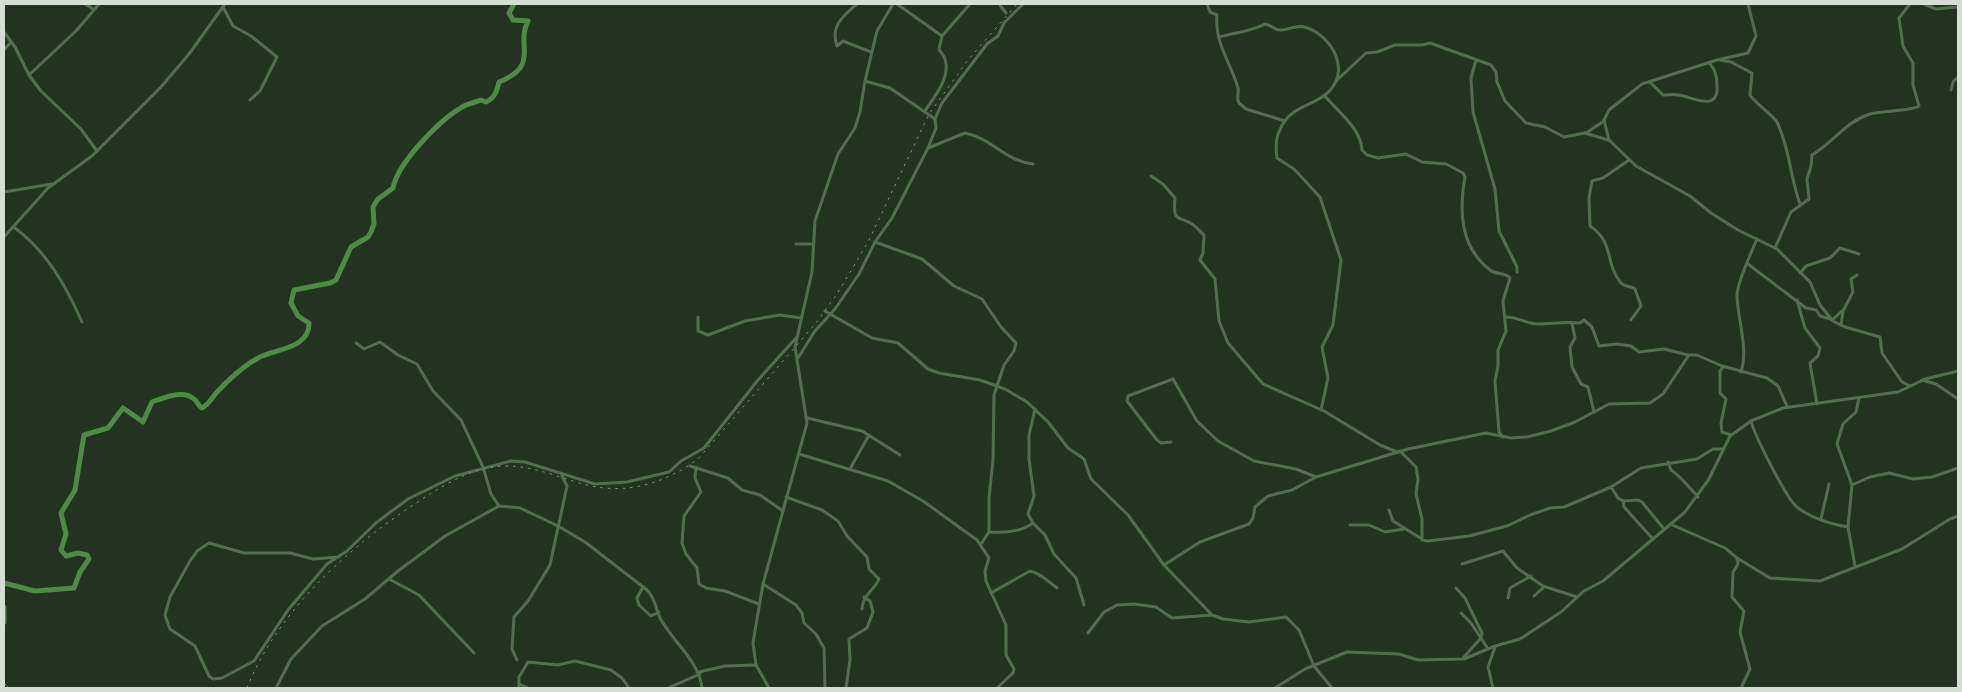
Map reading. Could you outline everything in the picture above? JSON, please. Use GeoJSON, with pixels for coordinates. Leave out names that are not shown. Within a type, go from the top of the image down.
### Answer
{"type":"FeatureCollection","features":[{"type":"Feature","properties":{"kind":"street"},"geometry":{"type":"LineString","coordinates":[[85,4],[94,9]]}},
{"type":"Feature","properties":{"kind":"street"},"geometry":{"type":"LineString","coordinates":[[29,75],[76,31],[99,4]]}},
{"type":"Feature","properties":{"kind":"street"},"geometry":{"type":"LineString","coordinates":[[857,4],[834,30],[834,37],[837,46],[844,41],[872,52]]}},
{"type":"Feature","properties":{"kind":"street"},"geometry":{"type":"LineString","coordinates":[[769,688],[756,666],[753,643],[758,604],[807,418],[796,347],[812,272],[815,221],[838,154],[858,120],[877,31],[893,4]]}},
{"type":"Feature","properties":{"kind":"street"},"geometry":{"type":"LineString","coordinates":[[898,4],[942,36]]}},
{"type":"Feature","properties":{"kind":"street"},"geometry":{"type":"LineString","coordinates":[[925,112],[943,82],[945,74],[945,60],[939,49],[942,36],[970,4]]}},
{"type":"Feature","properties":{"kind":"street"},"geometry":{"type":"LineString","coordinates":[[999,4],[1006,13]]}},
{"type":"Feature","properties":{"kind":"street"},"geometry":{"type":"LineString","coordinates":[[798,358],[814,331],[830,314],[859,274],[875,242],[892,218],[928,148],[936,128],[935,118],[946,98],[988,44],[998,36],[1003,25],[1023,4]]}},
{"type":"Feature","properties":{"kind":"street"},"geometry":{"type":"LineString","coordinates":[[1207,4],[1210,12],[1218,15],[1219,37],[1238,90],[1239,103],[1246,109],[1285,121]]}},
{"type":"Feature","properties":{"kind":"street"},"geometry":{"type":"LineString","coordinates":[[1321,410],[1328,378],[1322,347],[1333,325],[1341,260],[1320,197],[1297,172],[1277,158],[1276,139],[1285,121],[1300,109],[1324,96],[1335,82],[1364,54],[1376,53],[1395,45],[1430,43],[1486,62],[1494,69],[1505,101],[1526,123],[1545,127],[1564,137],[1585,133],[1604,120],[1613,106],[1642,84],[1710,64],[1717,60],[1746,54],[1755,42],[1754,22],[1748,4]]}},
{"type":"Feature","properties":{"kind":"street"},"geometry":{"type":"LineString","coordinates":[[1775,248],[1790,214],[1800,204],[1809,199],[1807,179],[1812,166],[1811,156],[1827,146],[1840,130],[1871,113],[1893,112],[1904,108],[1914,109],[1919,106],[1913,88],[1913,63],[1904,46],[1899,18],[1910,4]]}},
{"type":"Feature","properties":{"kind":"street"},"geometry":{"type":"LineString","coordinates":[[1924,4],[1936,9],[1958,7]]}},
{"type":"Feature","properties":{"kind":"street"},"geometry":{"type":"LineString","coordinates":[[224,5],[233,26],[251,36],[277,57],[260,91],[250,100]]}},
{"type":"Feature","properties":{"kind":"street"},"geometry":{"type":"LineString","coordinates":[[4,237],[15,228],[55,183],[97,151],[183,63],[224,5]]}},
{"type":"Feature","properties":{"kind":"street"},"geometry":{"type":"LineString","coordinates":[[1219,37],[1241,30],[1254,31],[1265,24],[1279,30],[1297,26],[1310,28],[1327,39],[1334,50],[1338,65],[1335,82]]}},
{"type":"Feature","properties":{"kind":"street"},"geometry":{"type":"LineString","coordinates":[[4,32],[29,75],[41,91],[77,125],[97,151]]}},
{"type":"Feature","properties":{"kind":"street"},"geometry":{"type":"LineString","coordinates":[[4,50],[11,42]]}},
{"type":"Feature","properties":{"kind":"street"},"geometry":{"type":"LineString","coordinates":[[1476,60],[1471,78],[1473,112],[1495,189],[1500,231],[1517,267],[1517,272]]}},
{"type":"Feature","properties":{"kind":"street"},"geometry":{"type":"LineString","coordinates":[[1717,60],[1730,62],[1752,73],[1750,95],[1759,106],[1777,121],[1789,151],[1792,183],[1800,204]]}},
{"type":"Feature","properties":{"kind":"street"},"geometry":{"type":"LineString","coordinates":[[1650,82],[1663,95],[1678,94],[1708,102],[1715,98],[1718,93],[1715,71],[1710,64]]}},
{"type":"Feature","properties":{"kind":"street"},"geometry":{"type":"LineString","coordinates":[[1951,90],[1953,82],[1958,76]]}},
{"type":"Feature","properties":{"kind":"street"},"geometry":{"type":"LineString","coordinates":[[865,81],[890,88],[935,118]]}},
{"type":"Feature","properties":{"kind":"street"},"geometry":{"type":"LineString","coordinates":[[1324,96],[1355,129],[1360,138],[1362,150],[1367,155],[1378,158],[1406,154],[1422,162],[1446,164],[1463,173],[1462,226],[1471,247],[1484,265],[1493,273],[1506,275],[1510,278],[1503,301],[1506,331],[1498,350],[1498,366],[1495,381],[1499,432],[1502,437]]}},
{"type":"Feature","properties":{"kind":"street"},"geometry":{"type":"LineString","coordinates":[[1604,120],[1609,140]]}},
{"type":"Feature","properties":{"kind":"street"},"geometry":{"type":"LineString","coordinates":[[928,148],[965,133],[992,144],[1019,163],[1033,164]]}},
{"type":"Feature","properties":{"kind":"street"},"geometry":{"type":"LineString","coordinates":[[1585,133],[1609,140],[1641,169],[1690,196],[1711,213],[1738,230],[1775,248],[1810,282],[1820,305],[1831,319]]}},
{"type":"Feature","properties":{"kind":"street"},"geometry":{"type":"LineString","coordinates":[[1629,160],[1603,178],[1592,181],[1588,219],[1590,226],[1600,233],[1607,243],[1610,266],[1622,284],[1636,289],[1641,306],[1631,320]]}},
{"type":"Feature","properties":{"kind":"street"},"geometry":{"type":"LineString","coordinates":[[1152,176],[1164,184],[1176,198],[1175,212],[1178,218],[1192,224],[1204,235],[1203,253],[1200,260],[1214,276],[1219,321],[1230,346],[1263,384],[1321,410],[1380,445],[1399,452],[1416,467],[1418,478],[1416,494],[1422,519],[1422,540]]}},
{"type":"Feature","properties":{"kind":"street"},"geometry":{"type":"LineString","coordinates":[[4,192],[55,183]]}},
{"type":"Feature","properties":{"kind":"street"},"geometry":{"type":"LineString","coordinates":[[15,228],[34,242],[55,269],[82,322]]}},
{"type":"Feature","properties":{"kind":"street"},"geometry":{"type":"LineString","coordinates":[[1742,372],[1744,361],[1738,323],[1738,286],[1757,239]]}},
{"type":"Feature","properties":{"kind":"street"},"geometry":{"type":"LineString","coordinates":[[875,242],[922,259],[954,286],[986,302],[997,322],[1016,344],[1006,362],[997,386],[993,405],[993,460],[988,532],[981,544]]}},
{"type":"Feature","properties":{"kind":"street"},"geometry":{"type":"LineString","coordinates":[[796,244],[813,244]]}},
{"type":"Feature","properties":{"kind":"street"},"geometry":{"type":"LineString","coordinates":[[1800,273],[1806,266],[1830,258],[1840,248],[1858,254]]}},
{"type":"Feature","properties":{"kind":"street"},"geometry":{"type":"LineString","coordinates":[[1747,264],[1808,309],[1816,310],[1819,316],[1880,337],[1882,353],[1902,382],[1910,386]]}},
{"type":"Feature","properties":{"kind":"street"},"geometry":{"type":"LineString","coordinates":[[1841,325],[1844,309],[1853,292],[1852,279],[1857,275]]}},
{"type":"Feature","properties":{"kind":"street"},"geometry":{"type":"LineString","coordinates":[[1797,300],[1805,328],[1820,348],[1818,356],[1810,362],[1817,404]]}},
{"type":"Feature","properties":{"kind":"street"},"geometry":{"type":"LineString","coordinates":[[1831,319],[1844,309]]}},
{"type":"Feature","properties":{"kind":"street"},"geometry":{"type":"LineString","coordinates":[[825,311],[872,338],[898,343],[923,366],[934,372],[980,380],[1020,397],[1035,409],[1068,448],[1084,459],[1091,479],[1128,515],[1164,565],[1212,615],[1219,618],[1248,622],[1286,616],[1299,630],[1314,666],[1332,688]]}},
{"type":"Feature","properties":{"kind":"street"},"geometry":{"type":"LineString","coordinates":[[698,316],[696,327],[698,331],[708,335],[745,321],[780,315],[801,318]]}},
{"type":"Feature","properties":{"kind":"street"},"geometry":{"type":"LineString","coordinates":[[1506,317],[1514,317],[1522,322],[1537,324],[1581,323],[1584,320],[1592,327],[1599,346],[1620,344],[1632,347],[1639,352],[1664,349],[1697,355],[1723,366],[1774,382],[1788,407]]}},
{"type":"Feature","properties":{"kind":"street"},"geometry":{"type":"LineString","coordinates":[[1572,323],[1575,338],[1570,347],[1572,367],[1581,384],[1588,388],[1594,412]]}},
{"type":"Feature","properties":{"kind":"street"},"geometry":{"type":"LineString","coordinates":[[339,557],[313,559],[290,553],[244,553],[209,543],[197,551],[170,597],[166,615],[168,627],[195,646],[209,676],[217,679],[226,677],[254,661],[288,610],[327,564],[339,557],[377,522],[408,499],[455,476],[511,461],[525,462],[594,484],[627,482],[669,472],[704,448],[758,380],[797,337]]}},
{"type":"Feature","properties":{"kind":"street"},"geometry":{"type":"LineString","coordinates":[[356,343],[364,349],[376,342],[380,342],[417,364],[433,392],[461,420],[483,467],[490,494],[499,506]]}},
{"type":"Feature","properties":{"kind":"street"},"geometry":{"type":"LineString","coordinates":[[1164,565],[1200,542],[1249,524],[1253,518],[1254,507],[1268,496],[1292,490],[1316,477],[1450,439],[1486,433],[1502,437],[1527,437],[1552,431],[1615,402],[1645,404],[1663,394],[1689,355]]}},
{"type":"Feature","properties":{"kind":"street"},"geometry":{"type":"LineString","coordinates":[[1723,366],[1720,371],[1720,393],[1726,399],[1721,425],[1722,432],[1731,435]]}},
{"type":"Feature","properties":{"kind":"street"},"geometry":{"type":"LineString","coordinates":[[1275,688],[1314,666],[1338,655],[1355,651],[1399,654],[1418,660],[1463,659],[1473,657],[1495,646],[1524,638],[1577,597],[1605,579],[1670,524],[1698,497],[1731,435],[1751,421],[1788,407],[1898,392],[1922,380],[1958,371]]}},
{"type":"Feature","properties":{"kind":"street"},"geometry":{"type":"LineString","coordinates":[[1171,442],[1161,443],[1157,440],[1127,401],[1128,396],[1173,380],[1197,421],[1218,441],[1251,460],[1296,469],[1316,477]]}},
{"type":"Feature","properties":{"kind":"street"},"geometry":{"type":"LineString","coordinates":[[1922,380],[1936,384],[1958,400]]}},
{"type":"Feature","properties":{"kind":"street"},"geometry":{"type":"LineString","coordinates":[[1855,566],[1848,527],[1852,485],[1839,453],[1837,439],[1843,424],[1856,412],[1859,398]]}},
{"type":"Feature","properties":{"kind":"street"},"geometry":{"type":"LineString","coordinates":[[1035,409],[1029,435],[1029,459],[1034,496],[1028,514],[1033,523],[1045,535],[1054,554],[1076,578],[1084,605]]}},
{"type":"Feature","properties":{"kind":"street"},"geometry":{"type":"LineString","coordinates":[[807,418],[869,435],[900,454]]}},
{"type":"Feature","properties":{"kind":"street"},"geometry":{"type":"LineString","coordinates":[[1751,421],[1764,453],[1796,506],[1821,519],[1848,527]]}},
{"type":"Feature","properties":{"kind":"street"},"geometry":{"type":"LineString","coordinates":[[850,469],[869,435]]}},
{"type":"Feature","properties":{"kind":"street"},"geometry":{"type":"LineString","coordinates":[[1389,510],[1393,521],[1422,540],[1447,540],[1507,526],[1536,512],[1550,508],[1564,507],[1611,487],[1632,472],[1668,462],[1698,459],[1713,449],[1722,449]]}},
{"type":"Feature","properties":{"kind":"street"},"geometry":{"type":"LineString","coordinates":[[799,454],[881,478],[956,524],[981,544],[989,558],[985,576],[1006,626],[1006,655],[1014,670],[997,688]]}},
{"type":"Feature","properties":{"kind":"street"},"geometry":{"type":"LineString","coordinates":[[1668,462],[1671,470],[1678,474],[1684,484],[1698,497]]}},
{"type":"Feature","properties":{"kind":"street"},"geometry":{"type":"LineString","coordinates":[[690,466],[728,478],[742,490],[760,495],[782,511]]}},
{"type":"Feature","properties":{"kind":"street"},"geometry":{"type":"LineString","coordinates":[[696,467],[695,478],[701,492],[684,516],[682,543],[686,554],[697,568],[699,584],[706,588],[725,591],[758,604]]}},
{"type":"Feature","properties":{"kind":"street"},"geometry":{"type":"LineString","coordinates":[[1852,485],[1870,477],[1889,473],[1913,479],[1932,478],[1958,468]]}},
{"type":"Feature","properties":{"kind":"street"},"geometry":{"type":"LineString","coordinates":[[517,660],[512,649],[514,617],[528,601],[550,565],[568,486],[562,475]]}},
{"type":"Feature","properties":{"kind":"street"},"geometry":{"type":"LineString","coordinates":[[1821,519],[1829,484]]}},
{"type":"Feature","properties":{"kind":"street"},"geometry":{"type":"LineString","coordinates":[[1611,487],[1618,498],[1623,501],[1638,500],[1642,502],[1664,529]]}},
{"type":"Feature","properties":{"kind":"street"},"geometry":{"type":"LineString","coordinates":[[786,497],[822,510],[834,518],[852,541],[865,553],[869,559],[869,569],[879,579],[876,586],[864,597],[862,609]]}},
{"type":"Feature","properties":{"kind":"street"},"geometry":{"type":"LineString","coordinates":[[1623,501],[1624,506],[1654,538]]}},
{"type":"Feature","properties":{"kind":"street"},"geometry":{"type":"LineString","coordinates":[[276,688],[291,659],[322,626],[366,599],[445,536],[499,506],[520,508],[558,526],[584,542],[643,587],[655,599],[659,616],[700,673],[702,688]]}},
{"type":"Feature","properties":{"kind":"street"},"geometry":{"type":"LineString","coordinates":[[1670,524],[1725,548],[1737,558],[1774,578],[1821,581],[1902,548],[1958,516]]}},
{"type":"Feature","properties":{"kind":"street"},"geometry":{"type":"LineString","coordinates":[[988,532],[1000,533],[1020,529],[1033,523]]}},
{"type":"Feature","properties":{"kind":"street"},"geometry":{"type":"LineString","coordinates":[[1350,525],[1369,525],[1385,532],[1404,529]]}},
{"type":"Feature","properties":{"kind":"street"},"geometry":{"type":"LineString","coordinates":[[1462,564],[1503,551],[1517,568],[1544,587],[1577,597]]}},
{"type":"Feature","properties":{"kind":"street"},"geometry":{"type":"LineString","coordinates":[[1737,558],[1738,564],[1734,572],[1732,597],[1744,611],[1740,632],[1745,658],[1750,669],[1741,688]]}},
{"type":"Feature","properties":{"kind":"street"},"geometry":{"type":"LineString","coordinates":[[991,593],[1030,571],[1039,574],[1045,581],[1058,588]]}},
{"type":"Feature","properties":{"kind":"street"},"geometry":{"type":"LineString","coordinates":[[1508,598],[1510,588],[1530,576]]}},
{"type":"Feature","properties":{"kind":"street"},"geometry":{"type":"LineString","coordinates":[[389,579],[419,595],[474,653]]}},
{"type":"Feature","properties":{"kind":"street"},"geometry":{"type":"LineString","coordinates":[[763,584],[796,605],[802,613],[804,623],[816,634],[824,648],[825,688]]}},
{"type":"Feature","properties":{"kind":"street"},"geometry":{"type":"LineString","coordinates":[[643,587],[637,598],[639,606],[651,616],[659,612]]}},
{"type":"Feature","properties":{"kind":"street"},"geometry":{"type":"LineString","coordinates":[[1534,596],[1544,587]]}},
{"type":"Feature","properties":{"kind":"street"},"geometry":{"type":"LineString","coordinates":[[1456,588],[1465,598],[1482,630],[1481,638],[1463,659]]}},
{"type":"Feature","properties":{"kind":"street"},"geometry":{"type":"LineString","coordinates":[[846,688],[850,660],[850,639],[867,628],[873,612],[870,601],[864,597]]}},
{"type":"Feature","properties":{"kind":"street"},"geometry":{"type":"LineString","coordinates":[[1088,633],[1104,612],[1117,605],[1134,604],[1156,607],[1172,618],[1212,615]]}},
{"type":"Feature","properties":{"kind":"street"},"geometry":{"type":"LineString","coordinates":[[1461,613],[1471,623],[1488,649]]}},
{"type":"Feature","properties":{"kind":"street"},"geometry":{"type":"LineString","coordinates":[[1493,688],[1488,667],[1495,646]]}},
{"type":"Feature","properties":{"kind":"street"},"geometry":{"type":"LineString","coordinates":[[528,688],[519,686],[519,676],[528,662],[558,665],[575,661],[616,672],[629,688]]}},
{"type":"Feature","properties":{"kind":"street"},"geometry":{"type":"LineString","coordinates":[[668,688],[700,673],[725,666],[756,666]]}},
{"type":"Feature","properties":{"kind":"waterway"},"geometry":{"type":"LineString","coordinates":[[4,583],[35,591],[74,588],[80,572],[89,559],[87,555],[78,553],[66,556],[61,550],[66,534],[61,513],[75,490],[84,435],[108,428],[123,408],[143,422],[152,402],[173,395],[190,396],[202,408],[237,373],[258,358],[290,347],[304,338],[308,332],[309,323],[298,316],[291,303],[294,290],[330,283],[336,280],[351,247],[368,237],[371,232],[374,224],[373,207],[378,199],[393,188],[403,166],[422,141],[456,111],[466,105],[481,100],[486,102],[492,98],[499,82],[512,76],[519,69],[523,62],[525,30],[528,21],[513,20],[509,13],[514,4]]}},
{"type":"Feature","properties":{"kind":"waterway"},"geometry":{"type":"LineString","coordinates":[[4,607],[4,622]]}},
{"type":"Feature","properties":{"kind":"waterway"},"geometry":{"type":"LineString","coordinates":[[4,683],[9,688]]}},
{"type":"Feature","properties":{"kind":"railway"},"geometry":{"type":"LineString","coordinates":[[247,688],[260,660],[276,634],[316,584],[363,541],[423,498],[445,485],[478,470],[514,466],[587,485],[617,489],[646,485],[672,475],[698,459],[816,323],[837,294],[868,242],[929,114],[968,60],[1017,4]]}}]}
